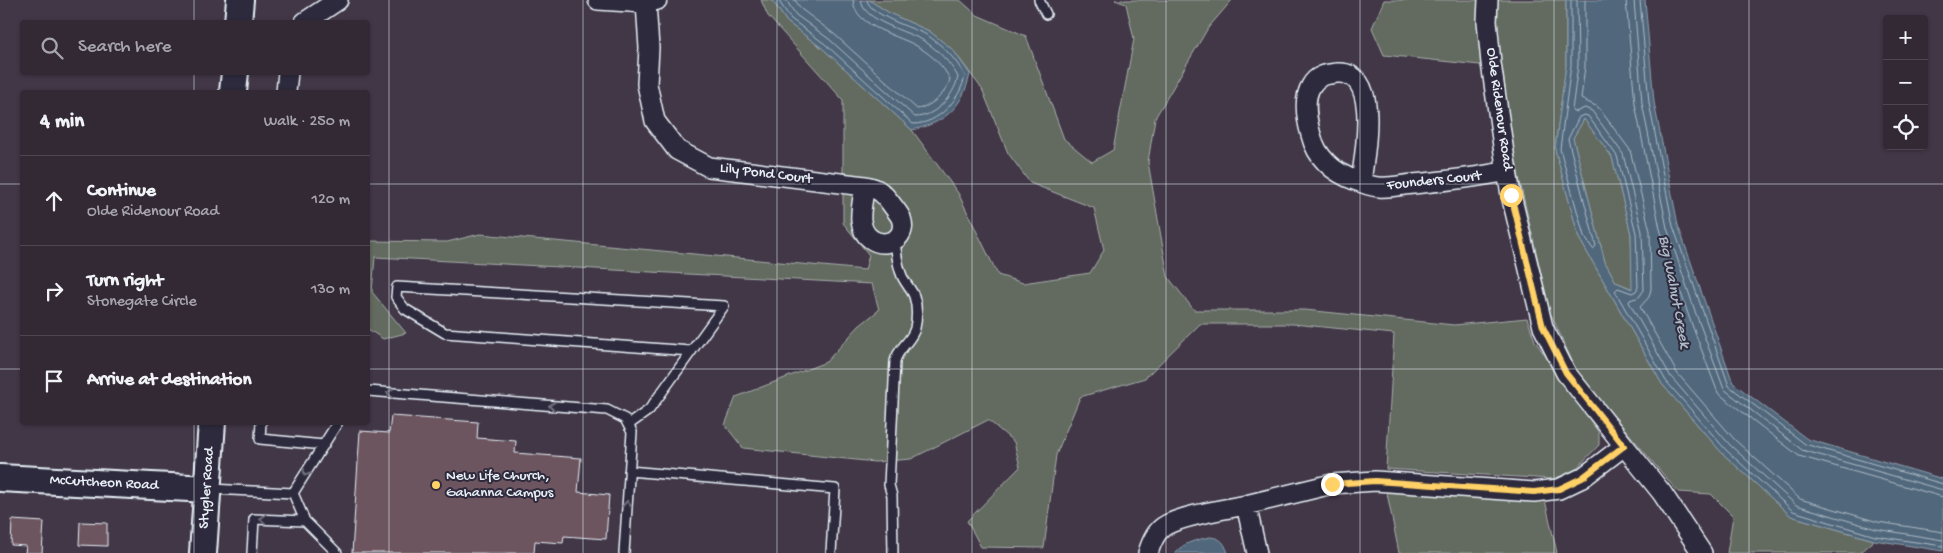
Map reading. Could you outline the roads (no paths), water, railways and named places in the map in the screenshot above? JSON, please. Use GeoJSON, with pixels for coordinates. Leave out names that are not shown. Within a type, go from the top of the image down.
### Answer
{"type":"FeatureCollection","features":[{"type":"Feature","properties":{"kind":"main road"},"geometry":{"type":"LineString","coordinates":[[238,20],[240,0]]}},
{"type":"Feature","properties":{"kind":"main road"},"geometry":{"type":"LineString","coordinates":[[234,90],[235,75]]}},
{"type":"Feature","properties":{"kind":"main road","name":"Stygler Road"},"geometry":{"type":"LineString","coordinates":[[203,553],[212,425]]}},
{"type":"Feature","properties":{"kind":"main road","name":"McCutcheon Road"},"geometry":{"type":"LineString","coordinates":[[0,478],[208,489]]}},
{"type":"Feature","properties":{"kind":"street"},"geometry":{"type":"LineString","coordinates":[[308,20],[338,0]]}},
{"type":"Feature","properties":{"kind":"street"},"geometry":{"type":"LineString","coordinates":[[598,0],[651,1]]}},
{"type":"Feature","properties":{"kind":"street","name":"Olde Ridenour Road"},"geometry":{"type":"LineString","coordinates":[[1488,0],[1487,22],[1491,63],[1511,195],[1543,327],[1566,373],[1662,493],[1702,553]]}},
{"type":"Feature","properties":{"kind":"street","name":"Lily Pond Court"},"geometry":{"type":"LineString","coordinates":[[651,1],[647,84],[655,121],[676,150],[709,167],[875,187],[883,194],[901,218],[902,229],[897,238],[888,244]]}},
{"type":"Feature","properties":{"kind":"street","name":"Founders Court"},"geometry":{"type":"LineString","coordinates":[[1360,182],[1367,118],[1365,101],[1359,84],[1355,79],[1341,73],[1327,74],[1312,84],[1309,90],[1306,111],[1310,134],[1319,154],[1334,171],[1360,182],[1378,187],[1469,179],[1507,171]]}},
{"type":"Feature","properties":{"kind":"street"},"geometry":{"type":"LineString","coordinates":[[286,90],[288,75]]}},
{"type":"Feature","properties":{"kind":"street"},"geometry":{"type":"LineString","coordinates":[[865,186],[861,222],[869,237],[877,243],[888,244]]}},
{"type":"Feature","properties":{"kind":"street"},"geometry":{"type":"LineString","coordinates":[[1148,553],[1151,541],[1163,527],[1180,520],[1332,484],[1375,481],[1534,492],[1559,489],[1582,478],[1624,446]]}},
{"type":"Feature","properties":{"kind":"street"},"geometry":{"type":"LineString","coordinates":[[1246,505],[1257,553]]}},
{"type":"Feature","properties":{"kind":"lane"},"geometry":{"type":"LineString","coordinates":[[1039,0],[1046,14]]}},
{"type":"Feature","properties":{"kind":"lane"},"geometry":{"type":"LineString","coordinates":[[888,244],[896,249],[898,266],[902,277],[914,296],[916,308],[915,329],[909,340],[897,352],[895,361],[889,485],[892,496],[893,553]]}},
{"type":"Feature","properties":{"kind":"lane"},"geometry":{"type":"LineString","coordinates":[[628,425],[648,410],[724,306],[397,287],[396,297],[405,309],[445,333],[691,351]]}},
{"type":"Feature","properties":{"kind":"lane"},"geometry":{"type":"LineString","coordinates":[[370,391],[607,410],[625,419],[632,432],[624,553]]}},
{"type":"Feature","properties":{"kind":"lane"},"geometry":{"type":"LineString","coordinates":[[261,425],[260,439],[324,445]]}},
{"type":"Feature","properties":{"kind":"lane"},"geometry":{"type":"LineString","coordinates":[[294,493],[336,425]]}},
{"type":"Feature","properties":{"kind":"lane"},"geometry":{"type":"LineString","coordinates":[[629,470],[835,489],[831,553]]}},
{"type":"Feature","properties":{"kind":"lane"},"geometry":{"type":"LineString","coordinates":[[208,489],[294,493]]}},
{"type":"Feature","properties":{"kind":"lane"},"geometry":{"type":"LineString","coordinates":[[294,493],[305,521],[338,553]]}},
{"type":"Feature","properties":{"kind":"lane"},"geometry":{"type":"LineString","coordinates":[[252,553],[254,519],[305,521]]}},
{"type":"Feature","properties":{"kind":"water"},"geometry":{"type":"Polygon","coordinates":[[[772,0],[869,0],[891,14],[929,31],[953,50],[970,74],[963,96],[951,112],[943,118],[924,127],[912,130],[822,48],[787,22],[772,0]]]}},
{"type":"Feature","properties":{"kind":"water","name":"Big Walnut Creek"},"geometry":{"type":"Polygon","coordinates":[[[1566,0],[1645,0],[1654,102],[1678,225],[1733,383],[1807,439],[1943,479],[1943,551],[1874,540],[1791,516],[1722,453],[1662,384],[1579,238],[1555,149],[1566,65],[1566,0]],[[1584,119],[1573,138],[1605,262],[1616,282],[1632,289],[1631,234],[1612,157],[1584,119]]]}},
{"type":"Feature","properties":{"kind":"water"},"geometry":{"type":"Polygon","coordinates":[[[1210,537],[1222,541],[1228,553],[1175,553],[1187,544],[1210,537]]]}},
{"type":"Feature","properties":{"kind":"place","name":"New Life Church, Gahanna Campus"},"geometry":{"type":"Point","coordinates":[436,485]}}]}
